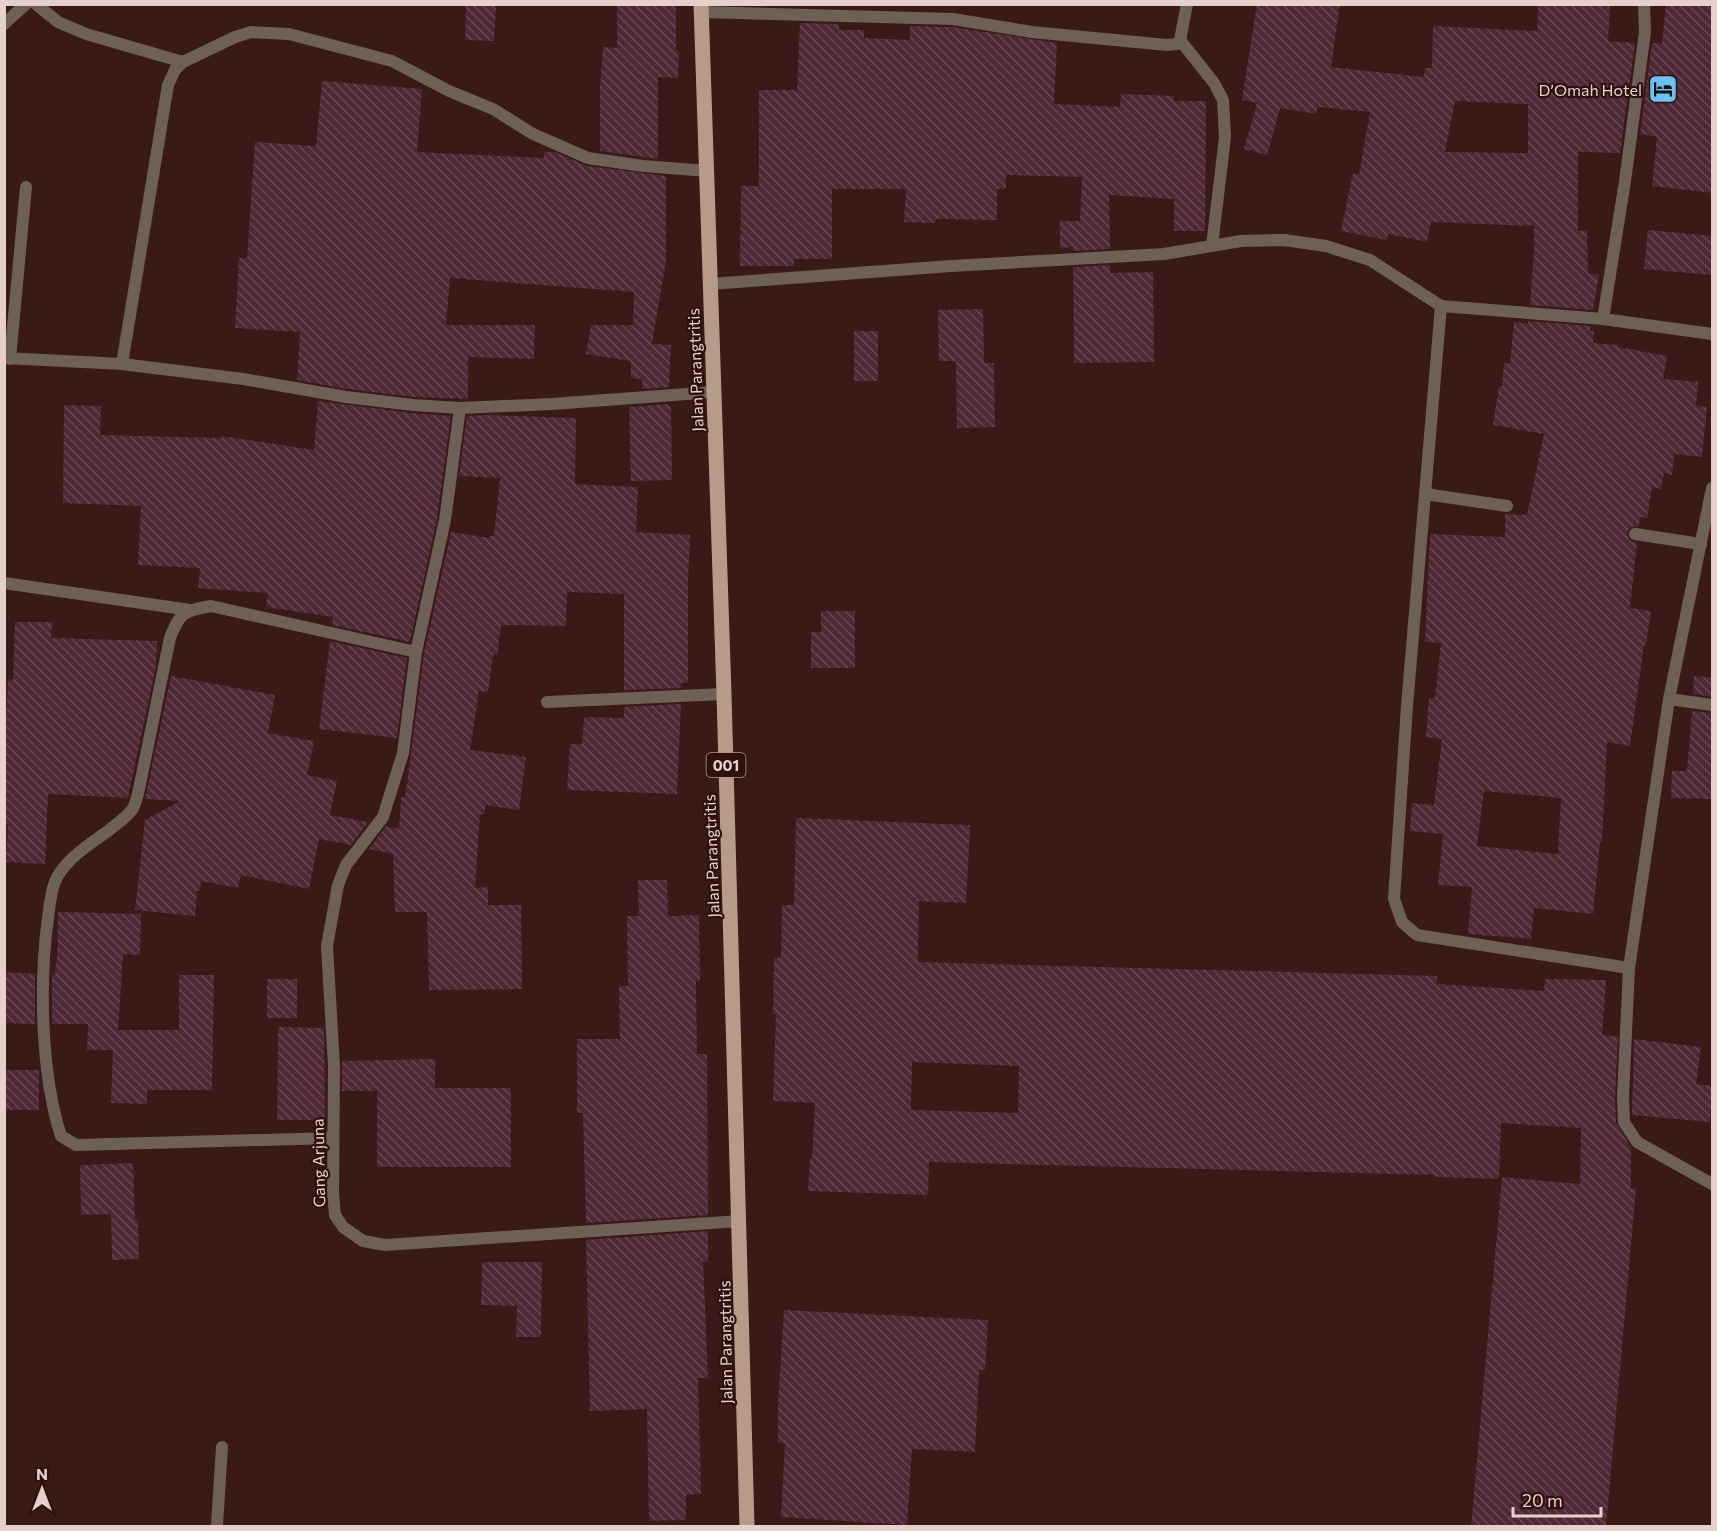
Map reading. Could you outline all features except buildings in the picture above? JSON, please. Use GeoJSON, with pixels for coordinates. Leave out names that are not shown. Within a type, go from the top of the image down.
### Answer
{"type":"FeatureCollection","features":[{"type":"Feature","properties":{"kind":"main road","name":"Jalan Parangtritis"},"geometry":{"type":"LineString","coordinates":[[701,8],[740,1221],[747,1527]]}},
{"type":"Feature","properties":{"kind":"street"},"geometry":{"type":"LineString","coordinates":[[4,24],[26,4]]}},
{"type":"Feature","properties":{"kind":"street"},"geometry":{"type":"LineString","coordinates":[[36,4],[58,22],[86,34],[183,62]]}},
{"type":"Feature","properties":{"kind":"street"},"geometry":{"type":"LineString","coordinates":[[701,8],[953,20],[1032,32],[1167,45],[1177,44],[1180,40],[1187,4]]}},
{"type":"Feature","properties":{"kind":"street"},"geometry":{"type":"LineString","coordinates":[[1603,319],[1645,32],[1644,4]]}},
{"type":"Feature","properties":{"kind":"street"},"geometry":{"type":"LineString","coordinates":[[122,364],[168,85],[175,70],[183,62],[235,37],[251,32],[289,34],[392,61],[450,91],[493,109],[533,134],[588,158],[643,166],[708,171]]}},
{"type":"Feature","properties":{"kind":"street"},"geometry":{"type":"LineString","coordinates":[[1180,40],[1214,83],[1223,100],[1225,137],[1212,246]]}},
{"type":"Feature","properties":{"kind":"street"},"geometry":{"type":"LineString","coordinates":[[26,187],[7,358],[122,364],[243,379],[346,397],[460,408],[714,392]]}},
{"type":"Feature","properties":{"kind":"street"},"geometry":{"type":"LineString","coordinates":[[710,284],[951,266],[1164,255],[1241,241],[1284,240],[1326,246],[1370,260],[1441,306],[1603,319],[1713,334]]}},
{"type":"Feature","properties":{"kind":"street"},"geometry":{"type":"LineString","coordinates":[[1441,306],[1394,899],[1402,922],[1417,934],[1629,968]]}},
{"type":"Feature","properties":{"kind":"street"},"geometry":{"type":"LineString","coordinates":[[4,583],[190,610],[211,606],[416,652],[445,520],[460,408]]}},
{"type":"Feature","properties":{"kind":"street"},"geometry":{"type":"LineString","coordinates":[[1713,488],[1669,699],[1629,968],[1623,1097],[1624,1122],[1637,1142],[1713,1185]]}},
{"type":"Feature","properties":{"kind":"street"},"geometry":{"type":"LineString","coordinates":[[1425,494],[1507,506]]}},
{"type":"Feature","properties":{"kind":"street"},"geometry":{"type":"LineString","coordinates":[[1635,534],[1701,544]]}},
{"type":"Feature","properties":{"kind":"street"},"geometry":{"type":"LineString","coordinates":[[190,610],[177,619],[170,638],[138,794],[132,810],[72,858],[58,875],[51,894],[43,957],[45,1050],[57,1122],[61,1136],[76,1144],[333,1138]]}},
{"type":"Feature","properties":{"kind":"street","name":"Gang Arjuna"},"geometry":{"type":"LineString","coordinates":[[416,652],[403,753],[383,817],[346,865],[338,885],[330,925],[327,946],[334,1066],[333,1193],[335,1215],[343,1227],[363,1241],[385,1245],[740,1221]]}},
{"type":"Feature","properties":{"kind":"street"},"geometry":{"type":"LineString","coordinates":[[547,702],[724,694]]}},
{"type":"Feature","properties":{"kind":"street"},"geometry":{"type":"LineString","coordinates":[[1669,699],[1713,705]]}},
{"type":"Feature","properties":{"kind":"street"},"geometry":{"type":"LineString","coordinates":[[217,1527],[222,1447]]}},
{"type":"Feature","properties":{"kind":"place","name":"D’Omah Hotel"},"geometry":{"type":"Point","coordinates":[1663,89]}}]}
